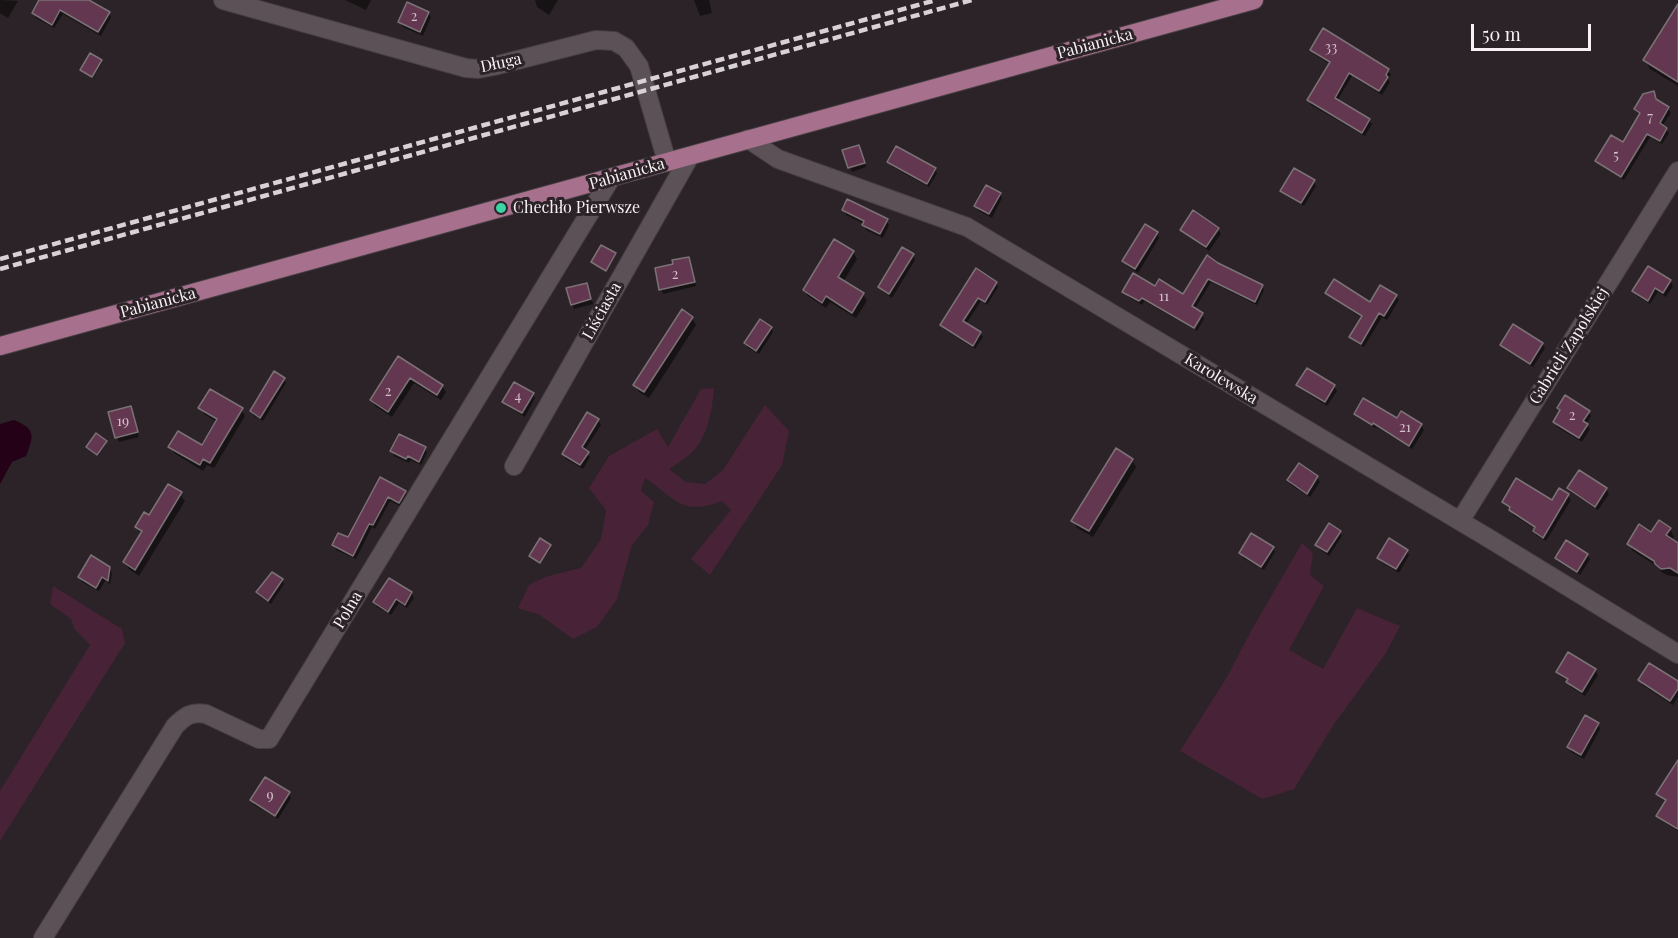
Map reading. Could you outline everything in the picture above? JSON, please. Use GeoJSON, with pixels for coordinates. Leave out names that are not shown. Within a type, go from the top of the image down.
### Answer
{"type":"FeatureCollection","features":[{"type":"Feature","properties":{"kind":"main road","name":"Pabianicka"},"geometry":{"type":"LineString","coordinates":[[0,346],[1254,0]]}},
{"type":"Feature","properties":{"kind":"street","name":"Długa"},"geometry":{"type":"LineString","coordinates":[[223,0],[466,68],[478,69],[494,66],[596,40],[614,41],[626,48],[639,66],[667,162]]}},
{"type":"Feature","properties":{"kind":"street","name":"Karolewska"},"geometry":{"type":"LineString","coordinates":[[748,138],[778,159],[967,227],[1678,654]]}},
{"type":"Feature","properties":{"kind":"street","name":"Liściasta"},"geometry":{"type":"LineString","coordinates":[[514,466],[690,156]]}},
{"type":"Feature","properties":{"kind":"street","name":"Gabrieli Zapolskiej"},"geometry":{"type":"LineString","coordinates":[[1460,522],[1678,171]]}},
{"type":"Feature","properties":{"kind":"street","name":"Polna"},"geometry":{"type":"LineString","coordinates":[[43,938],[175,726],[187,715],[198,712],[206,714],[259,739],[269,739],[611,178]]}},
{"type":"Feature","properties":{"kind":"shaded area"},"geometry":{"type":"Polygon","coordinates":[[[714,388],[710,415],[701,441],[689,455],[669,469],[686,482],[705,484],[723,470],[765,405],[789,431],[782,465],[710,575],[691,559],[731,510],[722,501],[698,507],[688,506],[673,499],[645,478],[641,491],[654,502],[648,525],[632,545],[617,599],[597,627],[573,639],[540,615],[518,608],[529,585],[545,577],[581,568],[601,539],[606,510],[589,488],[609,456],[657,429],[668,447],[701,389],[714,388]]]}},
{"type":"Feature","properties":{"kind":"shaded area"},"geometry":{"type":"Polygon","coordinates":[[[14,420],[30,430],[31,443],[26,456],[12,462],[0,484],[0,424],[14,420]]]}},
{"type":"Feature","properties":{"kind":"shaded area"},"geometry":{"type":"Polygon","coordinates":[[[1302,543],[1313,553],[1310,575],[1324,586],[1289,650],[1323,669],[1357,608],[1400,626],[1386,653],[1334,724],[1294,789],[1262,799],[1180,751],[1227,677],[1302,543]]]}},
{"type":"Feature","properties":{"kind":"shaded area"},"geometry":{"type":"Polygon","coordinates":[[[53,586],[122,629],[125,643],[0,841],[0,791],[90,645],[74,628],[71,619],[50,604],[53,586]]]}},
{"type":"Feature","properties":{"kind":"building"},"geometry":{"type":"Polygon","coordinates":[[[39,0],[89,0],[110,12],[98,32],[60,10],[52,25],[32,13],[39,0]]]}},
{"type":"Feature","properties":{"kind":"building"},"geometry":{"type":"Polygon","coordinates":[[[407,2],[429,12],[420,32],[398,22],[407,2]]]}},
{"type":"Feature","properties":{"kind":"building"},"geometry":{"type":"Polygon","coordinates":[[[1678,4],[1678,82],[1643,60],[1678,4]]]}},
{"type":"Feature","properties":{"kind":"building"},"geometry":{"type":"Polygon","coordinates":[[[1323,28],[1389,69],[1386,75],[1388,77],[1379,91],[1349,73],[1335,98],[1370,119],[1362,133],[1307,100],[1330,62],[1310,50],[1323,28]]]}},
{"type":"Feature","properties":{"kind":"building"},"geometry":{"type":"Polygon","coordinates":[[[90,53],[102,60],[92,77],[80,70],[90,53]]]}},
{"type":"Feature","properties":{"kind":"building"},"geometry":{"type":"Polygon","coordinates":[[[1654,91],[1656,99],[1669,107],[1660,123],[1667,128],[1660,141],[1647,134],[1621,177],[1595,161],[1611,135],[1623,142],[1640,113],[1634,109],[1643,94],[1654,91]]]}},
{"type":"Feature","properties":{"kind":"building"},"geometry":{"type":"Polygon","coordinates":[[[859,145],[865,163],[848,168],[842,150],[859,145]]]}},
{"type":"Feature","properties":{"kind":"building"},"geometry":{"type":"Polygon","coordinates":[[[896,146],[936,168],[927,184],[887,162],[896,146]]]}},
{"type":"Feature","properties":{"kind":"building"},"geometry":{"type":"Polygon","coordinates":[[[1294,168],[1315,180],[1301,203],[1280,191],[1294,168]]]}},
{"type":"Feature","properties":{"kind":"building"},"geometry":{"type":"Polygon","coordinates":[[[986,185],[1001,193],[989,214],[974,206],[986,185]]]}},
{"type":"Feature","properties":{"kind":"building"},"geometry":{"type":"Polygon","coordinates":[[[847,199],[888,219],[880,234],[862,225],[864,221],[842,210],[847,199]]]}},
{"type":"Feature","properties":{"kind":"building"},"geometry":{"type":"Polygon","coordinates":[[[1193,210],[1219,228],[1206,247],[1180,230],[1193,210]]]}},
{"type":"Feature","properties":{"kind":"building"},"geometry":{"type":"Polygon","coordinates":[[[1145,224],[1158,232],[1135,269],[1122,261],[1145,224]]]}},
{"type":"Feature","properties":{"kind":"building"},"geometry":{"type":"Polygon","coordinates":[[[834,239],[854,251],[838,277],[864,293],[852,313],[826,296],[822,303],[803,290],[834,239]]]}},
{"type":"Feature","properties":{"kind":"building"},"geometry":{"type":"Polygon","coordinates":[[[601,245],[616,253],[606,271],[591,262],[601,245]]]}},
{"type":"Feature","properties":{"kind":"building"},"geometry":{"type":"Polygon","coordinates":[[[902,247],[914,254],[889,294],[878,287],[902,247]]]}},
{"type":"Feature","properties":{"kind":"building"},"geometry":{"type":"Polygon","coordinates":[[[1207,255],[1218,263],[1263,285],[1255,302],[1208,279],[1192,306],[1203,313],[1194,328],[1142,298],[1139,301],[1122,292],[1133,273],[1155,286],[1159,279],[1183,294],[1207,255]]]}},
{"type":"Feature","properties":{"kind":"building"},"geometry":{"type":"Polygon","coordinates":[[[689,257],[695,282],[659,290],[655,268],[673,264],[672,260],[689,257]]]}},
{"type":"Feature","properties":{"kind":"building"},"geometry":{"type":"Polygon","coordinates":[[[1648,266],[1671,280],[1663,293],[1655,288],[1648,301],[1632,291],[1648,266]]]}},
{"type":"Feature","properties":{"kind":"building"},"geometry":{"type":"Polygon","coordinates":[[[976,268],[997,282],[985,302],[978,298],[963,321],[981,332],[973,346],[940,325],[976,268]]]}},
{"type":"Feature","properties":{"kind":"building"},"geometry":{"type":"Polygon","coordinates":[[[1334,279],[1370,302],[1380,285],[1397,295],[1384,316],[1379,313],[1361,344],[1349,337],[1362,316],[1325,293],[1334,279]]]}},
{"type":"Feature","properties":{"kind":"building"},"geometry":{"type":"Polygon","coordinates":[[[587,283],[591,299],[571,305],[566,288],[587,283]]]}},
{"type":"Feature","properties":{"kind":"building"},"geometry":{"type":"Polygon","coordinates":[[[682,309],[693,317],[644,392],[633,385],[682,309]]]}},
{"type":"Feature","properties":{"kind":"building"},"geometry":{"type":"Polygon","coordinates":[[[760,319],[772,327],[756,351],[744,343],[760,319]]]}},
{"type":"Feature","properties":{"kind":"building"},"geometry":{"type":"Polygon","coordinates":[[[1513,324],[1543,343],[1530,364],[1500,345],[1513,324]]]}},
{"type":"Feature","properties":{"kind":"building"},"geometry":{"type":"Polygon","coordinates":[[[398,356],[443,385],[437,395],[410,378],[388,412],[370,400],[398,356]]]}},
{"type":"Feature","properties":{"kind":"building"},"geometry":{"type":"Polygon","coordinates":[[[1307,368],[1335,385],[1325,402],[1296,385],[1307,368]]]}},
{"type":"Feature","properties":{"kind":"building"},"geometry":{"type":"Polygon","coordinates":[[[274,371],[285,378],[260,418],[250,411],[274,371]]]}},
{"type":"Feature","properties":{"kind":"building"},"geometry":{"type":"Polygon","coordinates":[[[514,382],[534,393],[522,413],[502,402],[514,382]]]}},
{"type":"Feature","properties":{"kind":"building"},"geometry":{"type":"Polygon","coordinates":[[[210,389],[243,408],[210,463],[203,459],[200,465],[168,447],[178,431],[202,445],[217,419],[198,408],[210,389]]]}},
{"type":"Feature","properties":{"kind":"building"},"geometry":{"type":"Polygon","coordinates":[[[1565,395],[1590,411],[1583,421],[1588,424],[1579,438],[1553,422],[1560,410],[1557,408],[1565,395]]]}},
{"type":"Feature","properties":{"kind":"building"},"geometry":{"type":"Polygon","coordinates":[[[1363,398],[1397,418],[1401,411],[1422,424],[1409,446],[1354,414],[1363,398]]]}},
{"type":"Feature","properties":{"kind":"building"},"geometry":{"type":"Polygon","coordinates":[[[131,406],[138,432],[115,438],[108,412],[131,406]]]}},
{"type":"Feature","properties":{"kind":"building"},"geometry":{"type":"Polygon","coordinates":[[[587,412],[599,419],[582,447],[589,452],[580,465],[562,454],[587,412]]]}},
{"type":"Feature","properties":{"kind":"building"},"geometry":{"type":"Polygon","coordinates":[[[96,433],[107,441],[97,455],[86,447],[96,433]]]}},
{"type":"Feature","properties":{"kind":"building"},"geometry":{"type":"Polygon","coordinates":[[[399,434],[426,447],[419,462],[408,456],[406,459],[390,451],[399,434]]]}},
{"type":"Feature","properties":{"kind":"building"},"geometry":{"type":"Polygon","coordinates":[[[1116,448],[1133,459],[1089,531],[1071,521],[1116,448]]]}},
{"type":"Feature","properties":{"kind":"building"},"geometry":{"type":"Polygon","coordinates":[[[1299,463],[1318,476],[1307,494],[1287,480],[1299,463]]]}},
{"type":"Feature","properties":{"kind":"building"},"geometry":{"type":"Polygon","coordinates":[[[1579,470],[1607,488],[1595,507],[1567,488],[1579,470]]]}},
{"type":"Feature","properties":{"kind":"building"},"geometry":{"type":"Polygon","coordinates":[[[380,477],[406,491],[399,503],[388,497],[373,525],[369,524],[353,556],[332,545],[338,533],[348,537],[380,477]]]}},
{"type":"Feature","properties":{"kind":"building"},"geometry":{"type":"Polygon","coordinates":[[[1516,478],[1552,500],[1559,488],[1569,494],[1543,538],[1533,531],[1535,527],[1509,510],[1510,507],[1502,502],[1516,478]]]}},
{"type":"Feature","properties":{"kind":"building"},"geometry":{"type":"Polygon","coordinates":[[[168,484],[182,492],[135,570],[123,562],[142,531],[135,527],[144,512],[149,515],[168,484]]]}},
{"type":"Feature","properties":{"kind":"building"},"geometry":{"type":"Polygon","coordinates":[[[1659,520],[1671,528],[1666,535],[1678,543],[1678,573],[1670,568],[1661,569],[1654,561],[1627,544],[1639,524],[1651,532],[1659,520]]]}},
{"type":"Feature","properties":{"kind":"building"},"geometry":{"type":"Polygon","coordinates":[[[1329,523],[1341,531],[1327,552],[1315,545],[1329,523]]]}},
{"type":"Feature","properties":{"kind":"building"},"geometry":{"type":"Polygon","coordinates":[[[1251,533],[1274,547],[1261,567],[1239,553],[1251,533]]]}},
{"type":"Feature","properties":{"kind":"building"},"geometry":{"type":"Polygon","coordinates":[[[540,538],[551,545],[540,563],[529,556],[540,538]]]}},
{"type":"Feature","properties":{"kind":"building"},"geometry":{"type":"Polygon","coordinates":[[[1389,538],[1408,550],[1396,569],[1377,558],[1389,538]]]}},
{"type":"Feature","properties":{"kind":"building"},"geometry":{"type":"Polygon","coordinates":[[[1566,540],[1588,554],[1577,572],[1555,558],[1566,540]]]}},
{"type":"Feature","properties":{"kind":"building"},"geometry":{"type":"Polygon","coordinates":[[[91,555],[110,567],[108,581],[102,577],[96,588],[78,577],[91,555]]]}},
{"type":"Feature","properties":{"kind":"building"},"geometry":{"type":"Polygon","coordinates":[[[272,572],[283,579],[268,601],[256,592],[272,572]]]}},
{"type":"Feature","properties":{"kind":"building"},"geometry":{"type":"Polygon","coordinates":[[[389,578],[412,592],[405,605],[396,599],[388,612],[373,602],[389,578]]]}},
{"type":"Feature","properties":{"kind":"building"},"geometry":{"type":"Polygon","coordinates":[[[1568,652],[1596,669],[1582,692],[1566,682],[1568,679],[1556,672],[1568,652]]]}},
{"type":"Feature","properties":{"kind":"building"},"geometry":{"type":"Polygon","coordinates":[[[1649,663],[1678,681],[1678,689],[1670,701],[1638,680],[1649,663]]]}},
{"type":"Feature","properties":{"kind":"building"},"geometry":{"type":"Polygon","coordinates":[[[1585,715],[1599,723],[1581,755],[1567,747],[1585,715]]]}},
{"type":"Feature","properties":{"kind":"building"},"geometry":{"type":"Polygon","coordinates":[[[1678,760],[1678,829],[1656,816],[1666,800],[1656,794],[1678,760]]]}},
{"type":"Feature","properties":{"kind":"building"},"geometry":{"type":"Polygon","coordinates":[[[265,777],[290,792],[275,816],[250,800],[265,777]]]}},
{"type":"Feature","properties":{"kind":"railway"},"geometry":{"type":"LineString","coordinates":[[0,259],[936,0]]}},
{"type":"Feature","properties":{"kind":"railway"},"geometry":{"type":"LineString","coordinates":[[0,269],[972,0]]}},
{"type":"Feature","properties":{"kind":"place","name":"Chechło Pierwsze"},"geometry":{"type":"Point","coordinates":[501,208]}}]}
